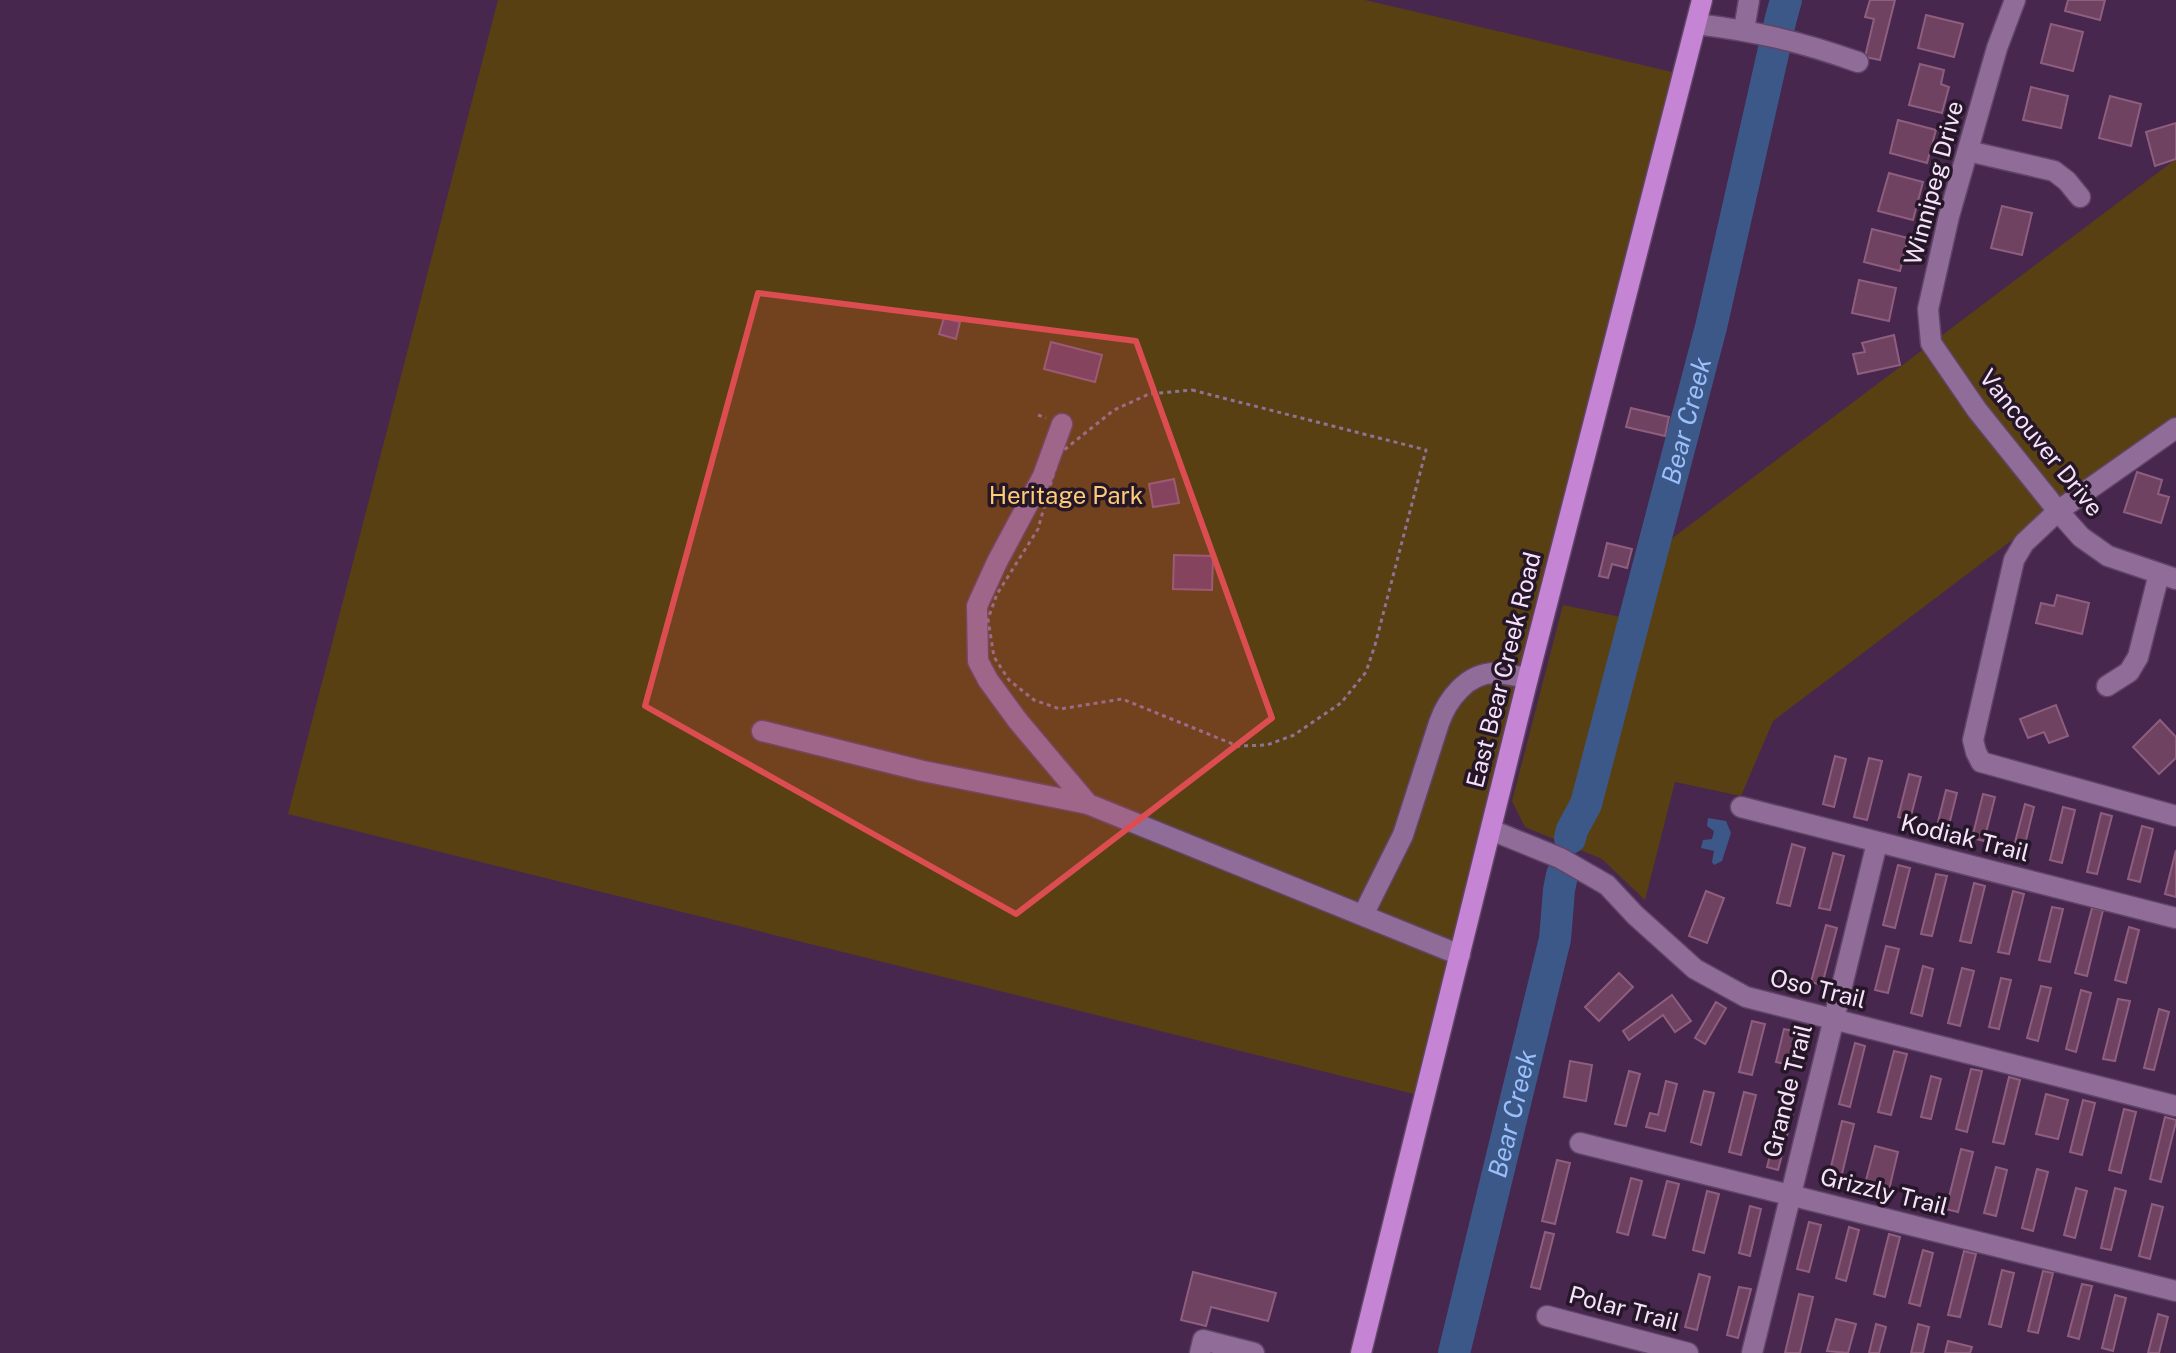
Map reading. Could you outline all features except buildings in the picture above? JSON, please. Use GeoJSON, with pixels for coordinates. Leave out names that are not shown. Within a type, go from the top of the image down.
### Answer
{"type":"FeatureCollection","features":[{"type":"Feature","properties":{"kind":"main road","name":"East Bear Creek Road"},"geometry":{"type":"LineString","coordinates":[[1361,1353],[1528,678],[1702,0]]}},
{"type":"Feature","properties":{"kind":"street"},"geometry":{"type":"LineString","coordinates":[[1749,0],[1753,32]]}},
{"type":"Feature","properties":{"kind":"street","name":"Winnipeg Drive"},"geometry":{"type":"LineString","coordinates":[[1954,376],[1931,343],[1928,309],[1949,216],[1997,48],[2015,0]]}},
{"type":"Feature","properties":{"kind":"street"},"geometry":{"type":"LineString","coordinates":[[1696,24],[1798,42],[1858,62]]}},
{"type":"Feature","properties":{"kind":"street"},"geometry":{"type":"LineString","coordinates":[[1968,151],[2054,171],[2080,197]]}},
{"type":"Feature","properties":{"kind":"street","name":"Vancouver Drive"},"geometry":{"type":"LineString","coordinates":[[1954,376],[1977,410],[2081,537],[2108,556],[2167,576]]}},
{"type":"Feature","properties":{"kind":"street"},"geometry":{"type":"LineString","coordinates":[[1062,424],[1043,476],[977,606],[978,661],[1018,721],[1088,804]]}},
{"type":"Feature","properties":{"kind":"street"},"geometry":{"type":"LineString","coordinates":[[2176,428],[2058,511],[2024,543],[2014,560],[1973,740],[1981,762],[2176,816]]}},
{"type":"Feature","properties":{"kind":"street"},"geometry":{"type":"LineString","coordinates":[[2107,686],[2129,672],[2138,657],[2167,576]]}},
{"type":"Feature","properties":{"kind":"street"},"geometry":{"type":"LineString","coordinates":[[1363,915],[1403,835],[1439,723],[1453,695],[1467,684],[1493,673],[1528,678]]}},
{"type":"Feature","properties":{"kind":"street"},"geometry":{"type":"LineString","coordinates":[[762,731],[923,771],[1088,804],[1460,955]]}},
{"type":"Feature","properties":{"kind":"street","name":"Kodiak Trail"},"geometry":{"type":"LineString","coordinates":[[1741,807],[2176,918]]}},
{"type":"Feature","properties":{"kind":"street","name":"Oso Trail"},"geometry":{"type":"LineString","coordinates":[[1491,830],[1560,858],[1607,885],[1695,969],[1746,997],[2176,1106]]}},
{"type":"Feature","properties":{"kind":"street","name":"Grande Trail"},"geometry":{"type":"LineString","coordinates":[[1752,1353],[1877,843]]}},
{"type":"Feature","properties":{"kind":"street","name":"Grizzly Trail"},"geometry":{"type":"LineString","coordinates":[[1580,1143],[2176,1291]]}},
{"type":"Feature","properties":{"kind":"street","name":"Polar Trail"},"geometry":{"type":"LineString","coordinates":[[1547,1316],[1657,1349],[1688,1353]]}},
{"type":"Feature","properties":{"kind":"street"},"geometry":{"type":"LineString","coordinates":[[1200,1353],[1203,1340],[1254,1353]]}},
{"type":"Feature","properties":{"kind":"path"},"geometry":{"type":"LineString","coordinates":[[1192,390],[1426,450],[1366,672],[1341,703],[1294,735],[1267,745],[1238,746],[1122,699],[1060,709],[1034,700],[1009,680],[994,657],[988,619],[997,594],[1038,529],[1059,454],[1114,410],[1149,394],[1192,390]]}},
{"type":"Feature","properties":{"kind":"highlighted area"},"geometry":{"type":"Polygon","coordinates":[[[758,293],[1136,341],[1272,718],[1016,914],[645,706],[758,293]]]}},
{"type":"Feature","properties":{"kind":"green space","name":"Heritage Park"},"geometry":{"type":"Polygon","coordinates":[[[498,0],[1365,0],[1689,76],[1430,1098],[288,814],[498,0]]]}},
{"type":"Feature","properties":{"kind":"green space"},"geometry":{"type":"Polygon","coordinates":[[[2176,159],[2176,416],[1773,721],[1741,796],[1675,782],[1645,900],[1602,859],[1525,827],[1512,801],[1563,605],[1635,620],[1662,546],[2176,159]]]}},
{"type":"Feature","properties":{"kind":"water"},"geometry":{"type":"Polygon","coordinates":[[[1708,818],[1726,821],[1731,833],[1722,861],[1714,865],[1714,851],[1701,848],[1703,840],[1712,839],[1714,831],[1707,826],[1708,818]]]}},
{"type":"Feature","properties":{"kind":"waterway","name":"Bear Creek"},"geometry":{"type":"LineString","coordinates":[[1570,838],[1586,804],[1711,327],[1786,0]]}},
{"type":"Feature","properties":{"kind":"waterway","name":"Bear Creek"},"geometry":{"type":"LineString","coordinates":[[1454,1353],[1555,939],[1562,875]]}}]}
